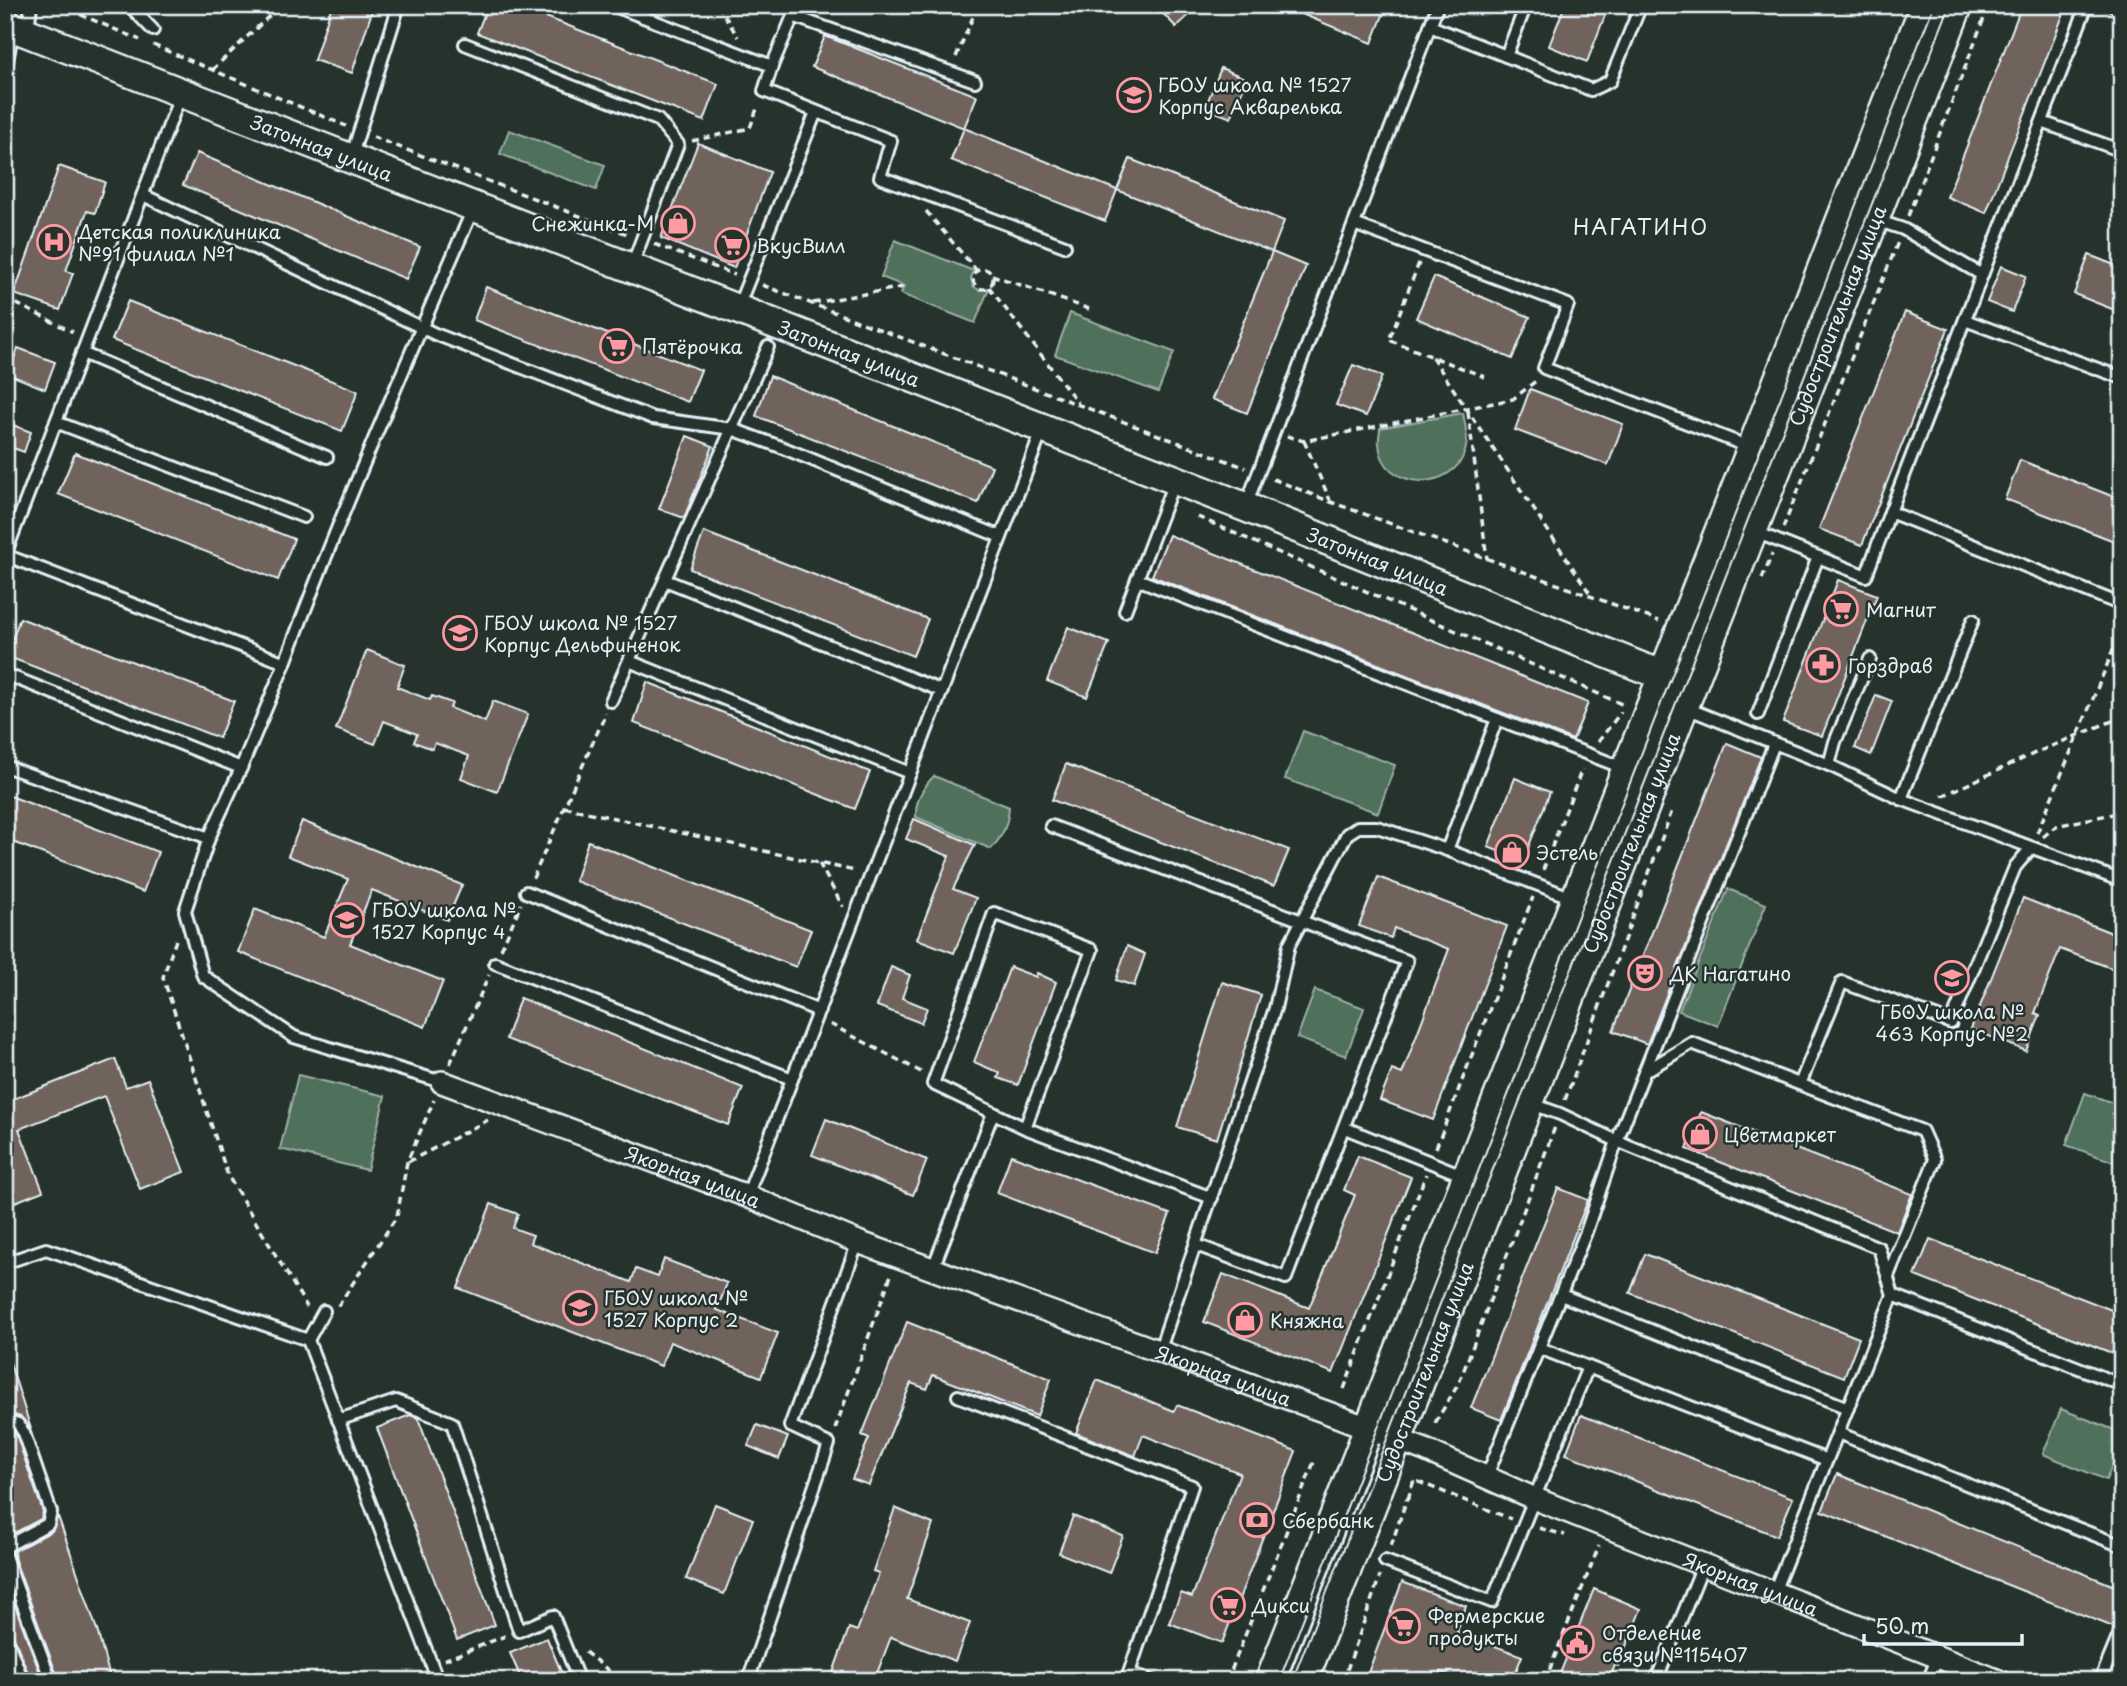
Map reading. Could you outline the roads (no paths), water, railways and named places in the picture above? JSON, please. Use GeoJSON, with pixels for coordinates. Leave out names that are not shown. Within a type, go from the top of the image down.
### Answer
{"type":"FeatureCollection","features":[{"type":"Feature","properties":{"kind":"street","name":"Судостроительная улица"},"geometry":{"type":"LineString","coordinates":[[1270,1681],[1383,1434],[1679,687],[1753,531],[1860,214],[1925,5]]}},
{"type":"Feature","properties":{"kind":"street","name":"Судостроительная улица"},"geometry":{"type":"LineString","coordinates":[[1303,1681],[1467,1177],[1514,1098],[1576,899],[1626,769],[1679,687],[1752,448],[1958,5]]}},
{"type":"Feature","properties":{"kind":"street","name":"Затонная улица"},"geometry":{"type":"LineString","coordinates":[[19,22],[182,93],[1043,428],[1170,491],[1245,507],[1679,687]]}},
{"type":"Feature","properties":{"kind":"street","name":"Якорная улица"},"geometry":{"type":"LineString","coordinates":[[442,1082],[747,1196],[858,1242],[1383,1434],[1533,1498],[1999,1681]]}},
{"type":"Feature","properties":{"kind":"lane"},"geometry":{"type":"LineString","coordinates":[[128,5],[153,30]]}},
{"type":"Feature","properties":{"kind":"lane"},"geometry":{"type":"LineString","coordinates":[[351,158],[399,5]]}},
{"type":"Feature","properties":{"kind":"lane"},"geometry":{"type":"LineString","coordinates":[[612,5],[772,66]]}},
{"type":"Feature","properties":{"kind":"lane"},"geometry":{"type":"LineString","coordinates":[[1245,507],[1438,5]]}},
{"type":"Feature","properties":{"kind":"lane"},"geometry":{"type":"LineString","coordinates":[[1506,56],[1526,5]]}},
{"type":"Feature","properties":{"kind":"lane"},"geometry":{"type":"LineString","coordinates":[[1430,26],[1591,90],[1610,82],[1641,5]]}},
{"type":"Feature","properties":{"kind":"lane"},"geometry":{"type":"LineString","coordinates":[[1942,5],[1679,687],[1774,744],[1829,765],[1901,799],[2122,881]]}},
{"type":"Feature","properties":{"kind":"lane"},"geometry":{"type":"LineString","coordinates":[[1753,531],[1866,576],[2087,5]]}},
{"type":"Feature","properties":{"kind":"lane"},"geometry":{"type":"LineString","coordinates":[[2113,5],[2122,9]]}},
{"type":"Feature","properties":{"kind":"lane"},"geometry":{"type":"LineString","coordinates":[[975,81],[793,16],[764,91],[891,141],[880,177],[1065,246]]}},
{"type":"Feature","properties":{"kind":"lane"},"geometry":{"type":"LineString","coordinates":[[5,73],[19,22]]}},
{"type":"Feature","properties":{"kind":"lane"},"geometry":{"type":"LineString","coordinates":[[465,44],[658,120],[678,144],[631,268]]}},
{"type":"Feature","properties":{"kind":"lane"},"geometry":{"type":"LineString","coordinates":[[182,93],[5,555],[285,663]]}},
{"type":"Feature","properties":{"kind":"lane"},"geometry":{"type":"LineString","coordinates":[[737,309],[816,112]]}},
{"type":"Feature","properties":{"kind":"lane"},"geometry":{"type":"LineString","coordinates":[[2042,122],[2122,151]]}},
{"type":"Feature","properties":{"kind":"lane"},"geometry":{"type":"LineString","coordinates":[[143,195],[421,327],[653,418],[732,429],[1001,537]]}},
{"type":"Feature","properties":{"kind":"lane"},"geometry":{"type":"LineString","coordinates":[[442,1082],[294,1037],[202,976],[185,911],[209,838],[241,768],[421,327],[474,206]]}},
{"type":"Feature","properties":{"kind":"lane"},"geometry":{"type":"LineString","coordinates":[[1860,214],[1903,229],[1982,275]]}},
{"type":"Feature","properties":{"kind":"lane"},"geometry":{"type":"LineString","coordinates":[[1354,225],[1568,305],[1544,368],[1752,448]]}},
{"type":"Feature","properties":{"kind":"lane"},"geometry":{"type":"LineString","coordinates":[[1965,320],[2122,378]]}},
{"type":"Feature","properties":{"kind":"lane"},"geometry":{"type":"LineString","coordinates":[[611,701],[768,347]]}},
{"type":"Feature","properties":{"kind":"lane"},"geometry":{"type":"LineString","coordinates":[[82,353],[327,457]]}},
{"type":"Feature","properties":{"kind":"lane"},"geometry":{"type":"LineString","coordinates":[[56,422],[304,517]]}},
{"type":"Feature","properties":{"kind":"lane"},"geometry":{"type":"LineString","coordinates":[[747,1196],[1043,428]]}},
{"type":"Feature","properties":{"kind":"lane"},"geometry":{"type":"LineString","coordinates":[[1125,611],[1170,491]]}},
{"type":"Feature","properties":{"kind":"lane"},"geometry":{"type":"LineString","coordinates":[[1890,513],[2122,605]]}},
{"type":"Feature","properties":{"kind":"lane"},"geometry":{"type":"LineString","coordinates":[[1758,714],[1818,557]]}},
{"type":"Feature","properties":{"kind":"lane"},"geometry":{"type":"LineString","coordinates":[[1137,579],[1626,769]]}},
{"type":"Feature","properties":{"kind":"lane"},"geometry":{"type":"LineString","coordinates":[[665,580],[942,691]]}},
{"type":"Feature","properties":{"kind":"lane"},"geometry":{"type":"LineString","coordinates":[[1901,799],[1973,620]]}},
{"type":"Feature","properties":{"kind":"lane"},"geometry":{"type":"LineString","coordinates":[[1829,765],[1835,742],[1870,659]]}},
{"type":"Feature","properties":{"kind":"lane"},"geometry":{"type":"LineString","coordinates":[[629,661],[910,773]]}},
{"type":"Feature","properties":{"kind":"lane"},"geometry":{"type":"LineString","coordinates":[[5,674],[241,768]]}},
{"type":"Feature","properties":{"kind":"lane"},"geometry":{"type":"LineString","coordinates":[[1447,850],[1497,719]]}},
{"type":"Feature","properties":{"kind":"lane"},"geometry":{"type":"LineString","coordinates":[[1486,1478],[1586,1232],[1617,1141],[1774,744]]}},
{"type":"Feature","properties":{"kind":"lane"},"geometry":{"type":"LineString","coordinates":[[5,766],[209,838]]}},
{"type":"Feature","properties":{"kind":"lane"},"geometry":{"type":"LineString","coordinates":[[1051,826],[1407,961],[1286,1278],[1196,1245]]}},
{"type":"Feature","properties":{"kind":"lane"},"geometry":{"type":"LineString","coordinates":[[1160,1352],[1275,1008],[1289,945],[1347,834],[1358,827],[1377,827],[1447,850],[1576,899]]}},
{"type":"Feature","properties":{"kind":"lane"},"geometry":{"type":"LineString","coordinates":[[1800,1084],[1842,982],[1951,1023],[2015,867],[2031,848]]}},
{"type":"Feature","properties":{"kind":"lane"},"geometry":{"type":"LineString","coordinates":[[526,892],[817,1014]]}},
{"type":"Feature","properties":{"kind":"lane"},"geometry":{"type":"LineString","coordinates":[[1025,1128],[1092,950],[994,914],[933,1084],[1025,1128],[1212,1198]]}},
{"type":"Feature","properties":{"kind":"lane"},"geometry":{"type":"LineString","coordinates":[[495,963],[792,1079]]}},
{"type":"Feature","properties":{"kind":"lane"},"geometry":{"type":"LineString","coordinates":[[1644,1072],[1692,1043],[1922,1130],[1936,1160],[1888,1276]]}},
{"type":"Feature","properties":{"kind":"lane"},"geometry":{"type":"LineString","coordinates":[[1514,1098],[1560,1114],[1617,1141],[1879,1248],[1894,1295],[1774,1592]]}},
{"type":"Feature","properties":{"kind":"lane"},"geometry":{"type":"LineString","coordinates":[[933,1268],[993,1113]]}},
{"type":"Feature","properties":{"kind":"lane"},"geometry":{"type":"LineString","coordinates":[[1345,1128],[1467,1177]]}},
{"type":"Feature","properties":{"kind":"lane"},"geometry":{"type":"LineString","coordinates":[[748,1681],[829,1444],[790,1426],[858,1242]]}},
{"type":"Feature","properties":{"kind":"lane"},"geometry":{"type":"LineString","coordinates":[[5,1264],[46,1249],[308,1340]]}},
{"type":"Feature","properties":{"kind":"lane"},"geometry":{"type":"LineString","coordinates":[[1560,1295],[1848,1408]]}},
{"type":"Feature","properties":{"kind":"lane"},"geometry":{"type":"LineString","coordinates":[[1894,1295],[2122,1385]]}},
{"type":"Feature","properties":{"kind":"lane"},"geometry":{"type":"LineString","coordinates":[[324,1311],[308,1340],[438,1681]]}},
{"type":"Feature","properties":{"kind":"lane"},"geometry":{"type":"LineString","coordinates":[[1539,1348],[1827,1460]]}},
{"type":"Feature","properties":{"kind":"lane"},"geometry":{"type":"LineString","coordinates":[[1385,1561],[1492,1602],[1588,1367]]}},
{"type":"Feature","properties":{"kind":"lane"},"geometry":{"type":"LineString","coordinates":[[958,1396],[1192,1486],[1127,1677],[1152,1681]]}},
{"type":"Feature","properties":{"kind":"lane"},"geometry":{"type":"LineString","coordinates":[[338,1420],[396,1401],[452,1423],[519,1631],[553,1616],[579,1681]]}},
{"type":"Feature","properties":{"kind":"lane"},"geometry":{"type":"LineString","coordinates":[[5,1420],[18,1424],[24,1433],[51,1512],[48,1524],[5,1547]]}},
{"type":"Feature","properties":{"kind":"lane"},"geometry":{"type":"LineString","coordinates":[[1838,1433],[2122,1546]]}},
{"type":"Feature","properties":{"kind":"lane"},"geometry":{"type":"LineString","coordinates":[[5,1556],[51,1681]]}},
{"type":"Feature","properties":{"kind":"lane"},"geometry":{"type":"LineString","coordinates":[[1656,1681],[1703,1565]]}},
{"type":"Feature","properties":{"kind":"lane"},"geometry":{"type":"LineString","coordinates":[[2100,1681],[2122,1628]]}},
{"type":"Feature","properties":{"kind":"lane"},"geometry":{"type":"LineString","coordinates":[[5,1635],[23,1681]]}},
{"type":"Feature","properties":{"kind":"lane"},"geometry":{"type":"LineString","coordinates":[[1928,1681],[1938,1657]]}},
{"type":"Feature","properties":{"kind":"tram line"},"geometry":{"type":"LineString","coordinates":[[1279,1681],[1934,5]]}},
{"type":"Feature","properties":{"kind":"tram line"},"geometry":{"type":"LineString","coordinates":[[1292,1681],[1950,5]]}},
{"type":"Feature","properties":{"kind":"place","name":"ГБОУ школа № 1527 Корпус Акварелька"},"geometry":{"type":"Point","coordinates":[1134,95]}},
{"type":"Feature","properties":{"kind":"place","name":"Снежинка-М"},"geometry":{"type":"Point","coordinates":[678,223]}},
{"type":"Feature","properties":{"kind":"place","name":"Детская поликлиника №91 филиал №1"},"geometry":{"type":"Point","coordinates":[54,242]}},
{"type":"Feature","properties":{"kind":"place","name":"ВкусВилл"},"geometry":{"type":"Point","coordinates":[732,245]}},
{"type":"Feature","properties":{"kind":"place","name":"Пятёрочка"},"geometry":{"type":"Point","coordinates":[617,346]}},
{"type":"Feature","properties":{"kind":"place","name":"Магнит"},"geometry":{"type":"Point","coordinates":[1841,609]}},
{"type":"Feature","properties":{"kind":"place","name":"ГБОУ школа № 1527 Корпус Дельфиненок"},"geometry":{"type":"Point","coordinates":[460,633]}},
{"type":"Feature","properties":{"kind":"place","name":"Горздрав"},"geometry":{"type":"Point","coordinates":[1823,665]}},
{"type":"Feature","properties":{"kind":"place","name":"Эстель"},"geometry":{"type":"Point","coordinates":[1512,852]}},
{"type":"Feature","properties":{"kind":"place","name":"ГБОУ школа № 1527 Корпус 4"},"geometry":{"type":"Point","coordinates":[347,920]}},
{"type":"Feature","properties":{"kind":"place","name":"ДК Нагатино"},"geometry":{"type":"Point","coordinates":[1645,973]}},
{"type":"Feature","properties":{"kind":"place","name":"ГБОУ школа № 463 Корпус №2"},"geometry":{"type":"Point","coordinates":[1952,978]}},
{"type":"Feature","properties":{"kind":"place","name":"Цветмаркет"},"geometry":{"type":"Point","coordinates":[1700,1134]}},
{"type":"Feature","properties":{"kind":"place","name":"ГБОУ школа № 1527 Корпус 2"},"geometry":{"type":"Point","coordinates":[580,1308]}},
{"type":"Feature","properties":{"kind":"place","name":"Княжна"},"geometry":{"type":"Point","coordinates":[1245,1320]}},
{"type":"Feature","properties":{"kind":"place","name":"Сбербанк"},"geometry":{"type":"Point","coordinates":[1257,1520]}},
{"type":"Feature","properties":{"kind":"place","name":"Дикси"},"geometry":{"type":"Point","coordinates":[1228,1605]}},
{"type":"Feature","properties":{"kind":"place","name":"Фермерские продукты"},"geometry":{"type":"Point","coordinates":[1403,1626]}},
{"type":"Feature","properties":{"kind":"place","name":"Отделение связи №115407"},"geometry":{"type":"Point","coordinates":[1577,1643]}},
{"type":"Feature","properties":{"kind":"district","name":"НАГАТИНО"},"geometry":{"type":"Point","coordinates":[1641,226]}}]}
